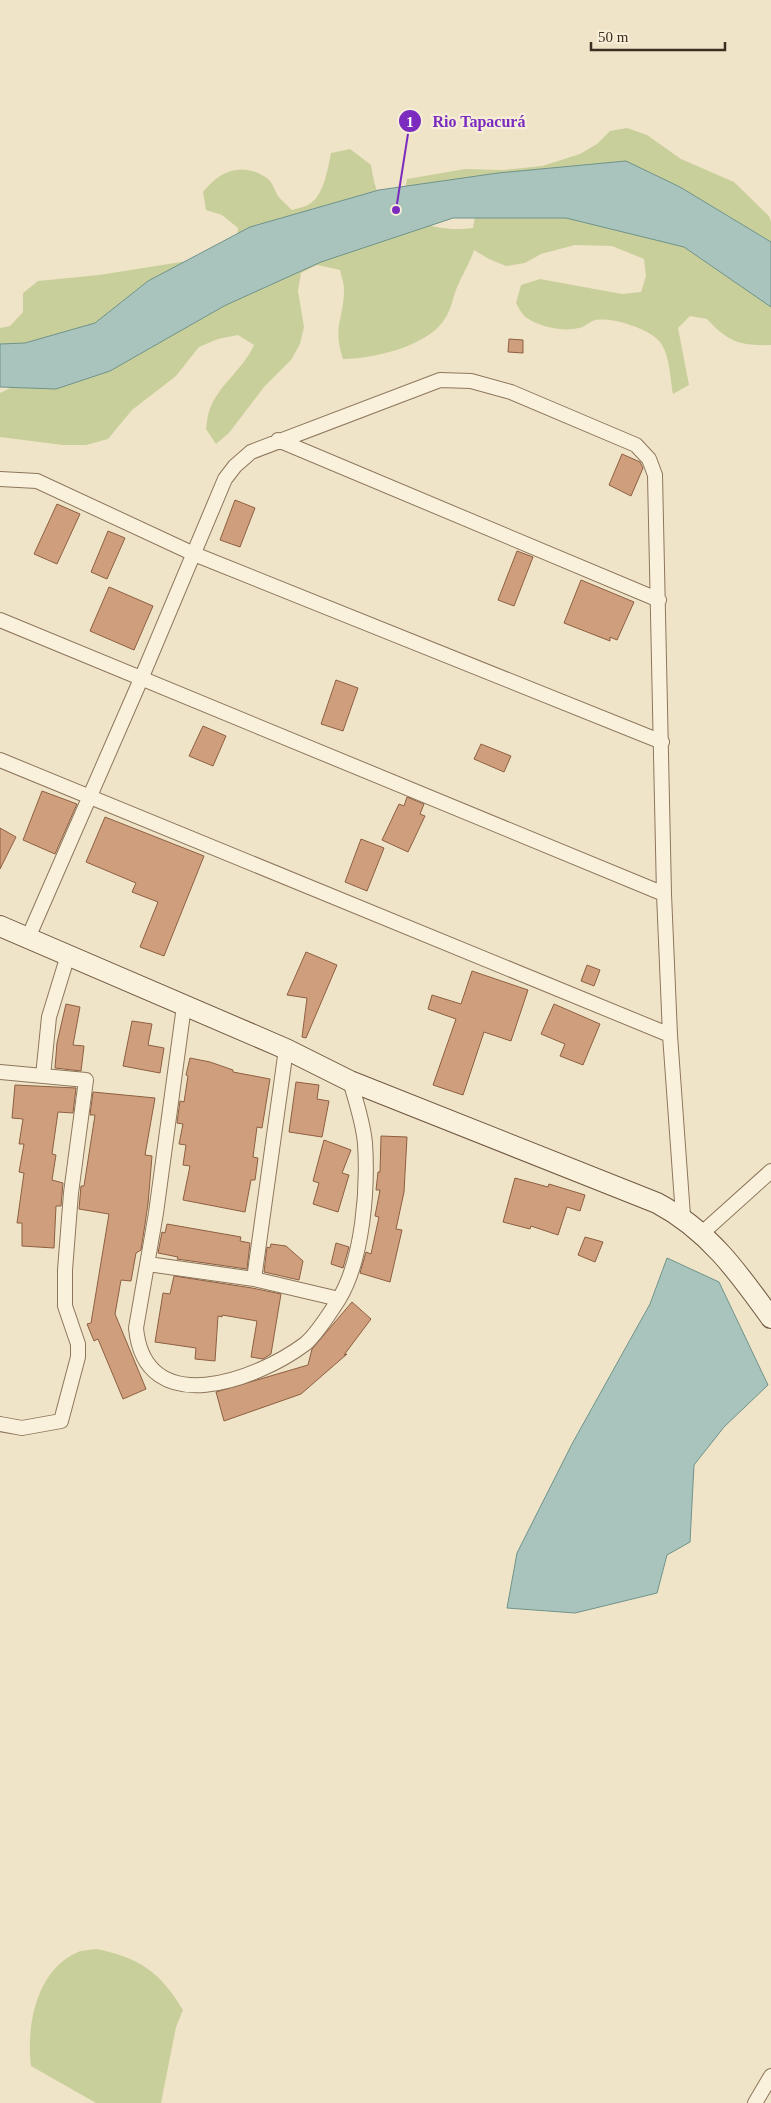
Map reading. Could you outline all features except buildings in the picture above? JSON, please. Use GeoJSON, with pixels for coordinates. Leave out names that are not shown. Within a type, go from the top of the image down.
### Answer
{"type":"FeatureCollection","features":[{"type":"Feature","properties":{"kind":"main road"},"geometry":{"type":"LineString","coordinates":[[0,926],[286,1049],[350,1081],[657,1203],[683,1216],[731,1263],[771,1318]]}},
{"type":"Feature","properties":{"kind":"street"},"geometry":{"type":"LineString","coordinates":[[28,938],[141,679],[225,479],[234,466],[251,452],[278,440],[440,380],[471,381],[529,400],[636,445],[648,459],[655,475],[664,894],[670,1035],[683,1216]]}},
{"type":"Feature","properties":{"kind":"street"},"geometry":{"type":"LineString","coordinates":[[278,440],[659,600]]}},
{"type":"Feature","properties":{"kind":"street"},"geometry":{"type":"LineString","coordinates":[[0,479],[37,481],[194,554],[662,742]]}},
{"type":"Feature","properties":{"kind":"street"},"geometry":{"type":"LineString","coordinates":[[0,620],[664,894]]}},
{"type":"Feature","properties":{"kind":"street"},"geometry":{"type":"LineString","coordinates":[[0,760],[670,1035]]}},
{"type":"Feature","properties":{"kind":"street"},"geometry":{"type":"LineString","coordinates":[[43,1076],[49,1017],[68,955]]}},
{"type":"Feature","properties":{"kind":"street"},"geometry":{"type":"LineString","coordinates":[[184,1006],[148,1264],[136,1328],[139,1348],[144,1359],[155,1373],[177,1385],[214,1385],[261,1370],[306,1343],[339,1298],[348,1279],[358,1244],[365,1169],[360,1113],[350,1081]]}},
{"type":"Feature","properties":{"kind":"street"},"geometry":{"type":"LineString","coordinates":[[254,1279],[286,1049]]}},
{"type":"Feature","properties":{"kind":"street"},"geometry":{"type":"LineString","coordinates":[[0,1072],[86,1080],[71,1193],[65,1270],[65,1306],[78,1344],[78,1357],[60,1421],[22,1428],[0,1424]]}},
{"type":"Feature","properties":{"kind":"street"},"geometry":{"type":"LineString","coordinates":[[701,1234],[771,1171]]}},
{"type":"Feature","properties":{"kind":"street"},"geometry":{"type":"LineString","coordinates":[[148,1264],[254,1279],[339,1298]]}},
{"type":"Feature","properties":{"kind":"street"},"geometry":{"type":"LineString","coordinates":[[756,2103],[771,2076]]}},
{"type":"Feature","properties":{"kind":"green space"},"geometry":{"type":"Polygon","coordinates":[[[627,128],[647,135],[681,159],[734,182],[769,216],[771,222],[771,345],[751,345],[735,341],[728,338],[707,319],[690,316],[678,328],[689,385],[673,394],[666,353],[660,342],[648,333],[630,325],[611,320],[594,321],[573,329],[552,328],[532,321],[525,317],[521,311],[516,303],[521,285],[540,279],[622,294],[641,292],[646,276],[644,259],[612,246],[575,245],[541,254],[525,263],[506,266],[474,250],[456,289],[448,313],[438,327],[427,336],[400,349],[369,357],[343,359],[338,330],[344,299],[344,284],[340,270],[317,265],[301,273],[298,291],[304,327],[300,344],[291,360],[264,387],[229,433],[216,444],[206,429],[210,408],[221,390],[245,361],[254,345],[238,335],[218,339],[199,347],[176,376],[132,410],[108,439],[86,445],[63,445],[0,437],[0,393],[12,387],[0,361],[0,328],[10,326],[23,312],[23,293],[38,281],[99,275],[200,259],[236,245],[238,228],[222,215],[206,210],[203,192],[224,173],[241,169],[259,173],[270,181],[278,196],[292,210],[309,204],[319,194],[325,180],[331,153],[350,149],[371,165],[378,194],[393,209],[414,221],[426,225],[450,229],[473,228],[476,211],[404,196],[407,179],[465,169],[504,170],[542,166],[580,154],[597,144],[610,131],[627,128]]]}},
{"type":"Feature","properties":{"kind":"green space"},"geometry":{"type":"Polygon","coordinates":[[[97,1949],[125,1957],[148,1969],[166,1986],[183,2010],[176,2027],[161,2103],[96,2103],[31,2066],[30,2034],[37,2001],[43,1985],[64,1960],[78,1952],[97,1949]]]}},
{"type":"Feature","properties":{"kind":"water"},"geometry":{"type":"Polygon","coordinates":[[[626,161],[680,187],[771,242],[771,307],[684,247],[566,218],[453,218],[321,262],[224,306],[110,371],[56,389],[0,387],[0,344],[25,343],[95,323],[148,281],[250,227],[379,190],[498,173],[626,161]]]}},
{"type":"Feature","properties":{"kind":"water"},"geometry":{"type":"Polygon","coordinates":[[[667,1258],[719,1282],[768,1385],[724,1427],[694,1465],[690,1542],[667,1555],[657,1593],[575,1613],[507,1608],[517,1553],[572,1444],[650,1304],[667,1258]]]}},
{"type":"Feature","properties":{"kind":"place","name":"Rio Tapacurá"},"geometry":{"type":"Point","coordinates":[396,210]}}]}
